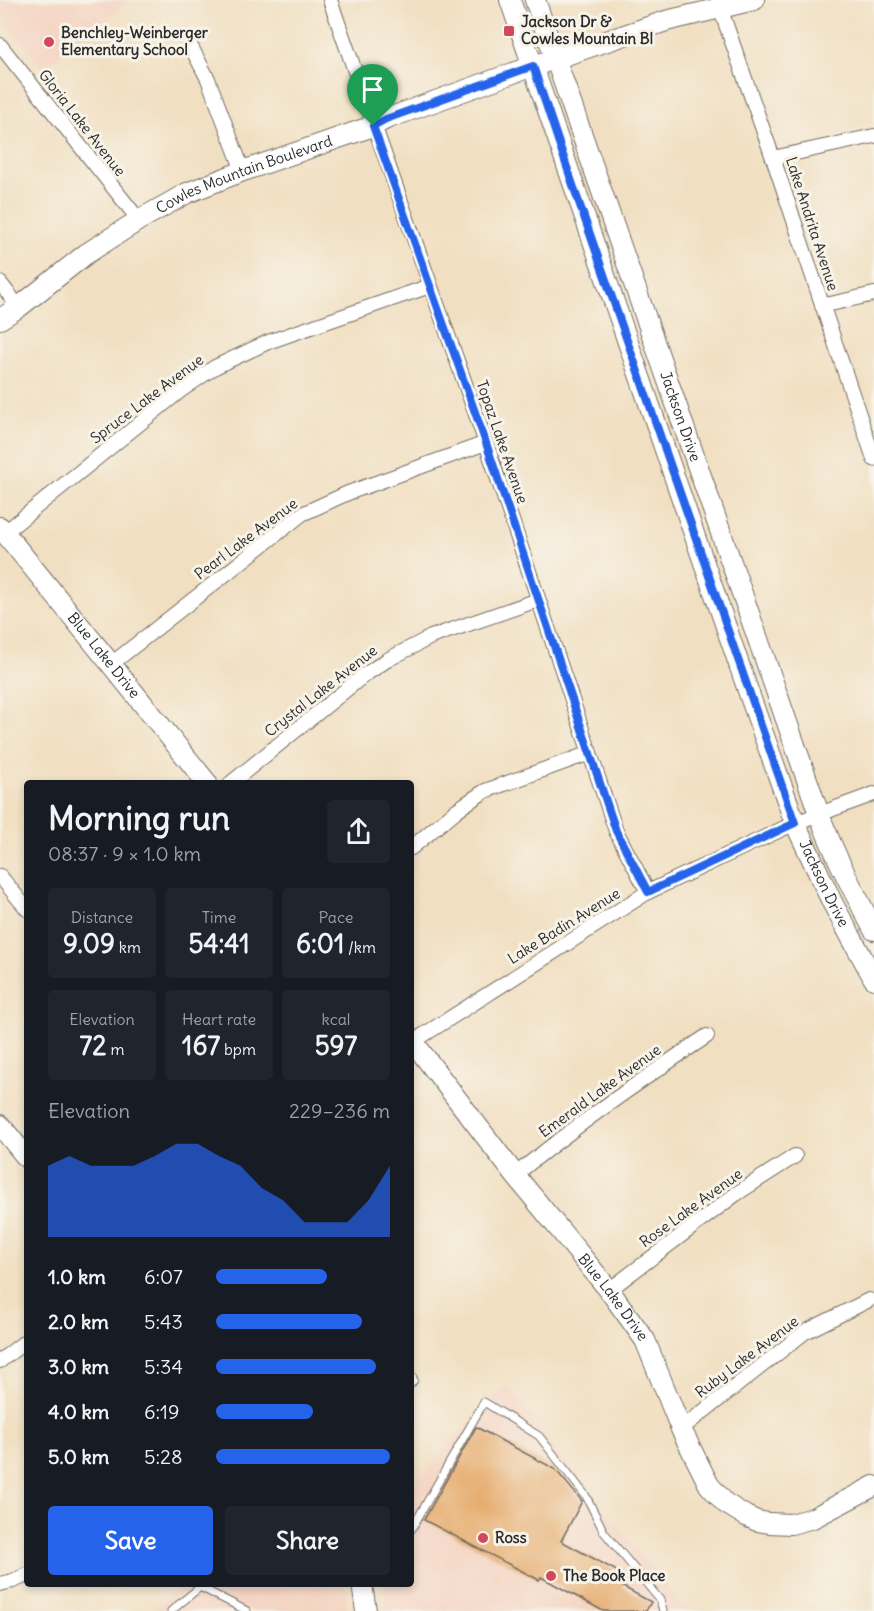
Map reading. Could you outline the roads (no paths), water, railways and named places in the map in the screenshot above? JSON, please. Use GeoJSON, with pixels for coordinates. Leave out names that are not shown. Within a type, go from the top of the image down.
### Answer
{"type":"FeatureCollection","features":[{"type":"Feature","properties":{"kind":"main road","name":"Jackson Drive"},"geometry":{"type":"LineString","coordinates":[[510,0],[795,823],[833,904],[874,979]]}},
{"type":"Feature","properties":{"kind":"main road","name":"Jackson Drive"},"geometry":{"type":"LineString","coordinates":[[535,0],[819,814],[849,883],[874,930]]}},
{"type":"Feature","properties":{"kind":"main road","name":"Cowles Mountain Boulevard"},"geometry":{"type":"LineString","coordinates":[[0,319],[86,254],[139,220],[188,193],[556,58],[719,4],[754,0]]}},
{"type":"Feature","properties":{"kind":"main road","name":"Blue Lake Drive"},"geometry":{"type":"LineString","coordinates":[[2,530],[205,780]]}},
{"type":"Feature","properties":{"kind":"main road","name":"Blue Lake Drive"},"geometry":{"type":"LineString","coordinates":[[414,1044],[515,1175],[609,1290],[645,1340],[681,1429],[709,1485],[717,1494],[735,1510],[751,1519],[792,1524],[813,1518],[874,1486]]}},
{"type":"Feature","properties":{"kind":"main road"},"geometry":{"type":"LineString","coordinates":[[0,1125],[24,1154]]}},
{"type":"Feature","properties":{"kind":"main road"},"geometry":{"type":"LineString","coordinates":[[363,1587],[366,1611]]}},
{"type":"Feature","properties":{"kind":"street","name":"Topaz Lake Avenue"},"geometry":{"type":"LineString","coordinates":[[330,0],[486,443],[616,831],[648,892]]}},
{"type":"Feature","properties":{"kind":"street","name":"Lake Andrita Avenue"},"geometry":{"type":"LineString","coordinates":[[719,4],[874,459]]}},
{"type":"Feature","properties":{"kind":"street"},"geometry":{"type":"LineString","coordinates":[[189,43],[208,79],[243,171]]}},
{"type":"Feature","properties":{"kind":"street","name":"Gloria Lake Avenue"},"geometry":{"type":"LineString","coordinates":[[0,45],[139,220]]}},
{"type":"Feature","properties":{"kind":"street"},"geometry":{"type":"LineString","coordinates":[[773,158],[874,136]]}},
{"type":"Feature","properties":{"kind":"street"},"geometry":{"type":"LineString","coordinates":[[0,283],[19,306]]}},
{"type":"Feature","properties":{"kind":"street","name":"Spruce Lake Avenue"},"geometry":{"type":"LineString","coordinates":[[2,530],[180,391],[215,368],[268,342],[429,286]]}},
{"type":"Feature","properties":{"kind":"street"},"geometry":{"type":"LineString","coordinates":[[822,306],[874,294]]}},
{"type":"Feature","properties":{"kind":"street","name":"Pearl Lake Avenue"},"geometry":{"type":"LineString","coordinates":[[111,665],[302,514],[348,493],[486,443]]}},
{"type":"Feature","properties":{"kind":"street","name":"Crystal Lake Avenue"},"geometry":{"type":"LineString","coordinates":[[235,780],[363,676],[387,660],[431,637],[538,600]]}},
{"type":"Feature","properties":{"kind":"street"},"geometry":{"type":"LineString","coordinates":[[414,846],[458,809],[485,791],[590,753]]}},
{"type":"Feature","properties":{"kind":"street","name":"Lake Badin Avenue"},"geometry":{"type":"LineString","coordinates":[[414,1040],[648,892],[795,823],[874,794]]}},
{"type":"Feature","properties":{"kind":"street"},"geometry":{"type":"LineString","coordinates":[[0,876],[24,905]]}},
{"type":"Feature","properties":{"kind":"street","name":"Emerald Lake Avenue"},"geometry":{"type":"LineString","coordinates":[[515,1175],[559,1139],[707,1036]]}},
{"type":"Feature","properties":{"kind":"street","name":"Rose Lake Avenue"},"geometry":{"type":"LineString","coordinates":[[609,1290],[736,1194],[795,1156]]}},
{"type":"Feature","properties":{"kind":"street","name":"Ruby Lake Avenue"},"geometry":{"type":"LineString","coordinates":[[681,1429],[805,1332],[869,1300]]}},
{"type":"Feature","properties":{"kind":"street"},"geometry":{"type":"LineString","coordinates":[[0,1361],[24,1342]]}},
{"type":"Feature","properties":{"kind":"street"},"geometry":{"type":"LineString","coordinates":[[0,1584],[24,1576]]}},
{"type":"Feature","properties":{"kind":"lane"},"geometry":{"type":"LineString","coordinates":[[414,1525],[484,1402],[539,1436],[586,1496],[604,1532],[660,1600],[663,1611]]}},
{"type":"Feature","properties":{"kind":"lane"},"geometry":{"type":"LineString","coordinates":[[171,1611],[200,1587],[247,1611]]}},
{"type":"Feature","properties":{"kind":"place","name":"Jackson Dr & Cowles Mountain Bl"},"geometry":{"type":"Point","coordinates":[509,31]}},
{"type":"Feature","properties":{"kind":"place","name":"Benchley-Weinberger Elementary School"},"geometry":{"type":"Point","coordinates":[49,42]}},
{"type":"Feature","properties":{"kind":"place","name":"Ross"},"geometry":{"type":"Point","coordinates":[483,1538]}},
{"type":"Feature","properties":{"kind":"place","name":"The Book Place"},"geometry":{"type":"Point","coordinates":[551,1576]}}]}
